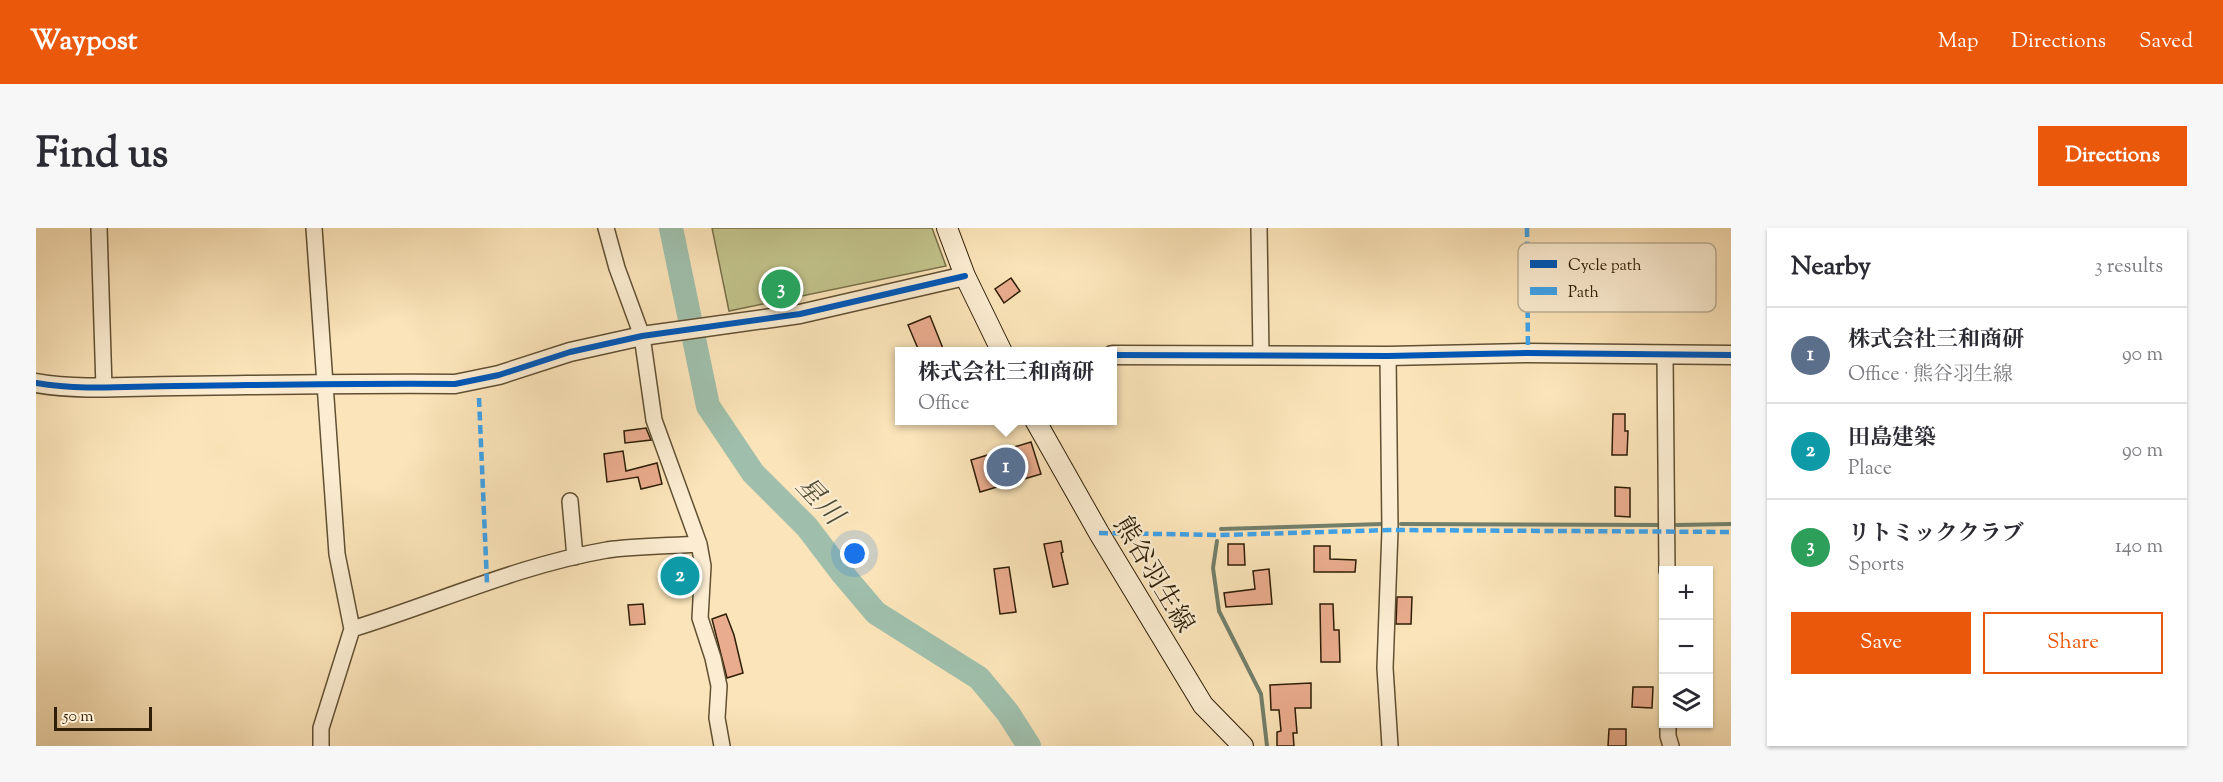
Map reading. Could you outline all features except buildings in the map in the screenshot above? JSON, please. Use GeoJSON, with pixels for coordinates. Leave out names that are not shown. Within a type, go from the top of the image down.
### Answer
{"type":"FeatureCollection","features":[{"type":"Feature","properties":{"kind":"main road"},"geometry":{"type":"LineString","coordinates":[[947,228],[965,276],[1000,347]]}},
{"type":"Feature","properties":{"kind":"main road","name":"熊谷羽生線"},"geometry":{"type":"LineString","coordinates":[[1038,425],[1099,533],[1203,705],[1243,746]]}},
{"type":"Feature","properties":{"kind":"street"},"geometry":{"type":"LineString","coordinates":[[99,228],[104,388]]}},
{"type":"Feature","properties":{"kind":"street"},"geometry":{"type":"LineString","coordinates":[[314,228],[337,554],[352,629],[321,728],[321,746]]}},
{"type":"Feature","properties":{"kind":"street"},"geometry":{"type":"LineString","coordinates":[[606,228],[617,268],[649,335],[654,420],[699,544],[703,566],[700,618],[720,686],[717,718],[722,746]]}},
{"type":"Feature","properties":{"kind":"street"},"geometry":{"type":"LineString","coordinates":[[1259,228],[1261,355]]}},
{"type":"Feature","properties":{"kind":"street"},"geometry":{"type":"LineString","coordinates":[[36,383],[58,387],[104,388],[455,384],[499,375],[570,352],[649,335],[800,314],[965,276]]}},
{"type":"Feature","properties":{"kind":"street"},"geometry":{"type":"LineString","coordinates":[[1117,355],[1388,356],[1528,353],[1731,355]]}},
{"type":"Feature","properties":{"kind":"street"},"geometry":{"type":"LineString","coordinates":[[1388,356],[1390,530],[1385,668],[1390,746]]}},
{"type":"Feature","properties":{"kind":"street"},"geometry":{"type":"LineString","coordinates":[[1665,356],[1667,566]]}},
{"type":"Feature","properties":{"kind":"street"},"geometry":{"type":"LineString","coordinates":[[570,501],[575,557]]}},
{"type":"Feature","properties":{"kind":"street"},"geometry":{"type":"LineString","coordinates":[[352,629],[504,577],[575,557],[609,550],[699,544]]}},
{"type":"Feature","properties":{"kind":"street"},"geometry":{"type":"LineString","coordinates":[[1668,728],[1671,746]]}},
{"type":"Feature","properties":{"kind":"green space"},"geometry":{"type":"Polygon","coordinates":[[[712,228],[932,228],[946,266],[729,311],[712,228]]]}},
{"type":"Feature","properties":{"kind":"waterway","name":"星川"},"geometry":{"type":"LineString","coordinates":[[671,228],[708,406],[753,473],[807,527],[876,613],[979,678],[1008,713],[1029,746]]}},
{"type":"Feature","properties":{"kind":"waterway"},"geometry":{"type":"LineString","coordinates":[[1221,529],[1382,524]]}},
{"type":"Feature","properties":{"kind":"waterway"},"geometry":{"type":"LineString","coordinates":[[1401,524],[1661,525]]}},
{"type":"Feature","properties":{"kind":"waterway"},"geometry":{"type":"LineString","coordinates":[[1677,525],[1731,524]]}},
{"type":"Feature","properties":{"kind":"waterway"},"geometry":{"type":"LineString","coordinates":[[1217,541],[1213,568],[1219,611],[1261,694],[1267,746]]}},
{"type":"Feature","properties":{"kind":"marked path"},"geometry":{"type":"LineString","coordinates":[[1527,228],[1527,243]]}},
{"type":"Feature","properties":{"kind":"marked path"},"geometry":{"type":"LineString","coordinates":[[1528,312],[1528,353]]}},
{"type":"Feature","properties":{"kind":"marked path"},"geometry":{"type":"LineString","coordinates":[[479,398],[487,583]]}},
{"type":"Feature","properties":{"kind":"marked path"},"geometry":{"type":"LineString","coordinates":[[1099,533],[1222,535],[1390,530],[1731,532]]}},
{"type":"Feature","properties":{"kind":"cycle path"},"geometry":{"type":"LineString","coordinates":[[36,383],[89,387],[455,384],[499,375],[570,352],[642,336],[800,314],[965,276]]}},
{"type":"Feature","properties":{"kind":"cycle path"},"geometry":{"type":"LineString","coordinates":[[1117,355],[1388,356],[1528,353],[1731,355]]}},
{"type":"Feature","properties":{"kind":"place","name":"リトミッククラブ"},"geometry":{"type":"Point","coordinates":[781,289]}},
{"type":"Feature","properties":{"kind":"place","name":"株式会社三和商研"},"geometry":{"type":"Point","coordinates":[1006,467]}},
{"type":"Feature","properties":{"kind":"place","name":"田島建築"},"geometry":{"type":"Point","coordinates":[680,576]}}]}
